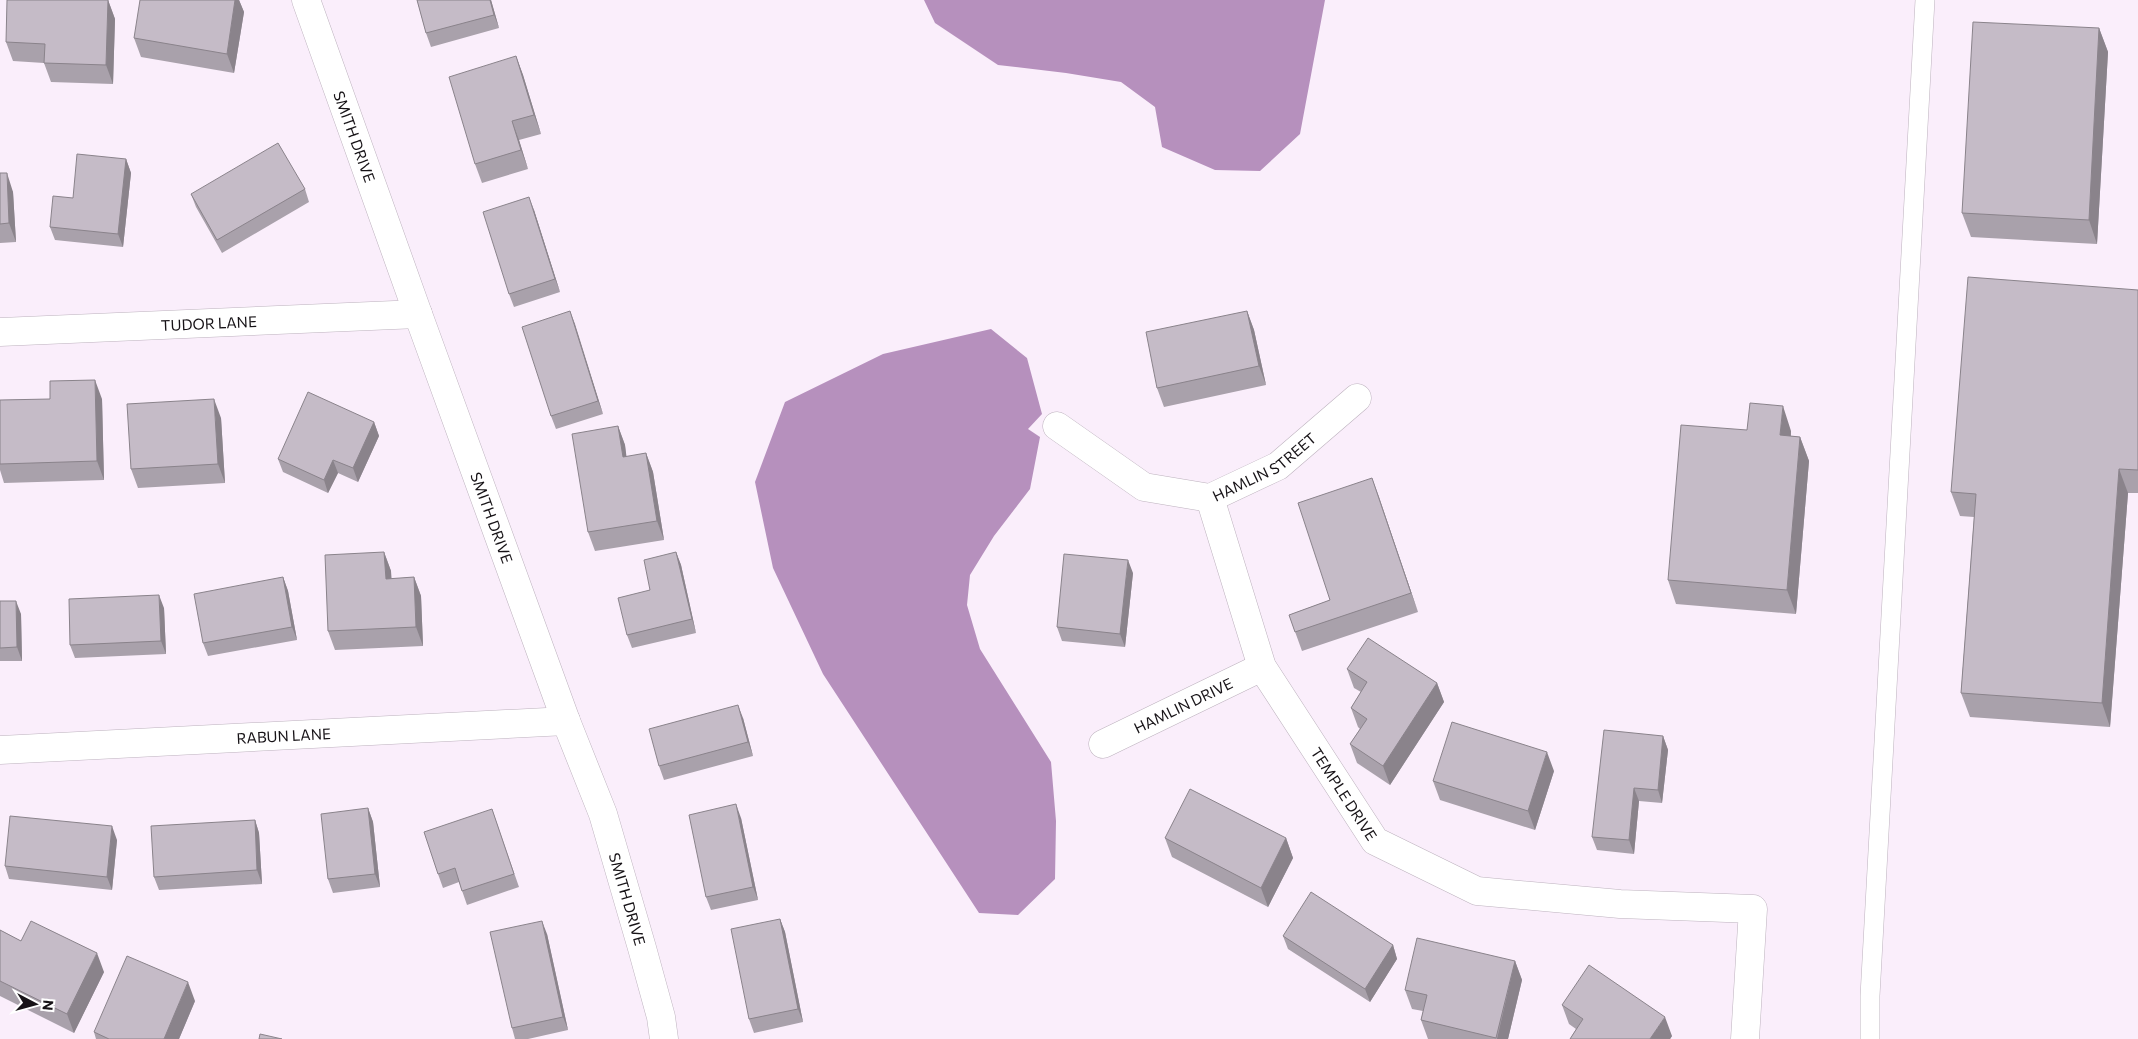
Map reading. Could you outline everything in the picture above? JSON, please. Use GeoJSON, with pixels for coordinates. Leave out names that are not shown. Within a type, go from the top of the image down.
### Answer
{"type":"FeatureCollection","features":[{"type":"Feature","properties":{"kind":"street","name":"SMITH DRIVE"},"geometry":{"type":"LineString","coordinates":[[306,0],[566,721],[603,814],[645,957],[661,1017],[664,1039]]}},
{"type":"Feature","properties":{"kind":"street","name":"TUDOR LANE"},"geometry":{"type":"LineString","coordinates":[[0,332],[418,314]]}},
{"type":"Feature","properties":{"kind":"street","name":"HAMLIN STREET"},"geometry":{"type":"LineString","coordinates":[[1057,426],[1144,487],[1210,498],[1278,466],[1356,398]]}},
{"type":"Feature","properties":{"kind":"street","name":"TEMPLE DRIVE"},"geometry":{"type":"LineString","coordinates":[[1210,498],[1262,667],[1375,841],[1478,891],[1620,904],[1753,910],[1745,1039]]}},
{"type":"Feature","properties":{"kind":"street","name":"HAMLIN DRIVE"},"geometry":{"type":"LineString","coordinates":[[1103,744],[1262,667]]}},
{"type":"Feature","properties":{"kind":"street","name":"RABUN LANE"},"geometry":{"type":"LineString","coordinates":[[0,750],[566,721]]}},
{"type":"Feature","properties":{"kind":"lane"},"geometry":{"type":"LineString","coordinates":[[1870,1039],[1870,996],[1925,0]]}},
{"type":"Feature","properties":{"kind":"shaded area"},"geometry":{"type":"Polygon","coordinates":[[[924,0],[1325,0],[1300,134],[1260,171],[1215,170],[1162,147],[1155,107],[1121,82],[998,65],[935,23],[924,0]]]}},
{"type":"Feature","properties":{"kind":"shaded area"},"geometry":{"type":"Polygon","coordinates":[[[991,329],[1027,358],[1042,414],[1028,429],[1040,437],[1030,489],[994,536],[970,575],[967,605],[980,649],[1051,762],[1056,821],[1055,879],[1018,915],[979,913],[823,674],[773,568],[755,482],[785,402],[883,354],[991,329]]]}},
{"type":"Feature","properties":{"kind":"building"},"geometry":{"type":"Polygon","coordinates":[[[7,0],[108,0],[106,65],[44,63],[45,44],[6,42],[7,0]]]}},
{"type":"Feature","properties":{"kind":"building"},"geometry":{"type":"Polygon","coordinates":[[[140,0],[235,0],[227,54],[134,38],[140,0]]]}},
{"type":"Feature","properties":{"kind":"building"},"geometry":{"type":"Polygon","coordinates":[[[417,0],[490,0],[494,15],[426,33],[417,0]]]}},
{"type":"Feature","properties":{"kind":"building"},"geometry":{"type":"Polygon","coordinates":[[[1973,22],[2099,28],[2089,220],[1962,213],[1973,22]]]}},
{"type":"Feature","properties":{"kind":"building"},"geometry":{"type":"Polygon","coordinates":[[[516,56],[534,115],[512,121],[521,150],[475,164],[449,77],[516,56]]]}},
{"type":"Feature","properties":{"kind":"building"},"geometry":{"type":"Polygon","coordinates":[[[278,143],[305,189],[217,240],[191,194],[278,143]]]}},
{"type":"Feature","properties":{"kind":"building"},"geometry":{"type":"Polygon","coordinates":[[[77,154],[126,159],[118,234],[50,227],[53,196],[73,198],[77,154]]]}},
{"type":"Feature","properties":{"kind":"building"},"geometry":{"type":"Polygon","coordinates":[[[0,173],[7,173],[9,223],[0,224],[0,173]]]}},
{"type":"Feature","properties":{"kind":"building"},"geometry":{"type":"Polygon","coordinates":[[[529,197],[555,279],[509,294],[483,212],[529,197]]]}},
{"type":"Feature","properties":{"kind":"building"},"geometry":{"type":"Polygon","coordinates":[[[1968,277],[2138,290],[2138,470],[2119,469],[2102,703],[1961,693],[1976,494],[1951,492],[1968,277]]]}},
{"type":"Feature","properties":{"kind":"building"},"geometry":{"type":"Polygon","coordinates":[[[570,311],[598,401],[551,416],[522,327],[570,311]]]}},
{"type":"Feature","properties":{"kind":"building"},"geometry":{"type":"Polygon","coordinates":[[[1247,311],[1259,366],[1157,388],[1146,332],[1247,311]]]}},
{"type":"Feature","properties":{"kind":"building"},"geometry":{"type":"Polygon","coordinates":[[[95,380],[97,461],[0,464],[0,400],[50,399],[50,381],[95,380]]]}},
{"type":"Feature","properties":{"kind":"building"},"geometry":{"type":"Polygon","coordinates":[[[308,392],[374,422],[353,468],[333,460],[324,480],[278,459],[308,392]]]}},
{"type":"Feature","properties":{"kind":"building"},"geometry":{"type":"Polygon","coordinates":[[[214,399],[218,464],[131,469],[127,404],[214,399]]]}},
{"type":"Feature","properties":{"kind":"building"},"geometry":{"type":"Polygon","coordinates":[[[1750,403],[1783,406],[1780,435],[1800,437],[1787,590],[1668,580],[1681,425],[1747,430],[1750,403]]]}},
{"type":"Feature","properties":{"kind":"building"},"geometry":{"type":"Polygon","coordinates":[[[618,426],[623,457],[646,453],[657,521],[588,532],[572,434],[618,426]]]}},
{"type":"Feature","properties":{"kind":"building"},"geometry":{"type":"Polygon","coordinates":[[[1372,478],[1411,593],[1295,632],[1289,615],[1330,600],[1298,503],[1372,478]]]}},
{"type":"Feature","properties":{"kind":"building"},"geometry":{"type":"Polygon","coordinates":[[[384,552],[386,579],[414,577],[416,627],[328,631],[325,555],[384,552]]]}},
{"type":"Feature","properties":{"kind":"building"},"geometry":{"type":"Polygon","coordinates":[[[676,552],[692,619],[627,635],[618,598],[650,590],[644,560],[676,552]]]}},
{"type":"Feature","properties":{"kind":"building"},"geometry":{"type":"Polygon","coordinates":[[[1064,554],[1128,560],[1120,634],[1057,627],[1064,554]]]}},
{"type":"Feature","properties":{"kind":"building"},"geometry":{"type":"Polygon","coordinates":[[[283,577],[292,627],[203,643],[194,594],[283,577]]]}},
{"type":"Feature","properties":{"kind":"building"},"geometry":{"type":"Polygon","coordinates":[[[159,595],[161,641],[70,645],[69,599],[159,595]]]}},
{"type":"Feature","properties":{"kind":"building"},"geometry":{"type":"Polygon","coordinates":[[[0,601],[16,601],[17,647],[0,648],[0,601]]]}},
{"type":"Feature","properties":{"kind":"building"},"geometry":{"type":"Polygon","coordinates":[[[1368,638],[1437,683],[1383,766],[1350,744],[1367,719],[1351,708],[1367,682],[1347,669],[1368,638]]]}},
{"type":"Feature","properties":{"kind":"building"},"geometry":{"type":"Polygon","coordinates":[[[738,705],[748,742],[659,766],[649,729],[738,705]]]}},
{"type":"Feature","properties":{"kind":"building"},"geometry":{"type":"Polygon","coordinates":[[[1452,722],[1547,752],[1528,811],[1433,781],[1452,722]]]}},
{"type":"Feature","properties":{"kind":"building"},"geometry":{"type":"Polygon","coordinates":[[[1604,730],[1663,736],[1658,790],[1634,788],[1629,840],[1592,837],[1604,730]]]}},
{"type":"Feature","properties":{"kind":"building"},"geometry":{"type":"Polygon","coordinates":[[[1190,789],[1286,838],[1261,888],[1165,838],[1190,789]]]}},
{"type":"Feature","properties":{"kind":"building"},"geometry":{"type":"Polygon","coordinates":[[[736,804],[753,887],[706,897],[689,815],[736,804]]]}},
{"type":"Feature","properties":{"kind":"building"},"geometry":{"type":"Polygon","coordinates":[[[368,808],[375,874],[328,879],[321,814],[368,808]]]}},
{"type":"Feature","properties":{"kind":"building"},"geometry":{"type":"Polygon","coordinates":[[[492,809],[514,874],[462,891],[455,868],[438,874],[424,832],[492,809]]]}},
{"type":"Feature","properties":{"kind":"building"},"geometry":{"type":"Polygon","coordinates":[[[10,816],[112,826],[107,877],[5,866],[10,816]]]}},
{"type":"Feature","properties":{"kind":"building"},"geometry":{"type":"Polygon","coordinates":[[[255,820],[257,870],[154,877],[151,826],[255,820]]]}},
{"type":"Feature","properties":{"kind":"building"},"geometry":{"type":"Polygon","coordinates":[[[1311,892],[1393,945],[1365,989],[1283,936],[1311,892]]]}},
{"type":"Feature","properties":{"kind":"building"},"geometry":{"type":"Polygon","coordinates":[[[780,919],[798,1009],[749,1019],[731,929],[780,919]]]}},
{"type":"Feature","properties":{"kind":"building"},"geometry":{"type":"Polygon","coordinates":[[[31,921],[97,953],[67,1014],[0,981],[0,930],[21,941],[31,921]]]}},
{"type":"Feature","properties":{"kind":"building"},"geometry":{"type":"Polygon","coordinates":[[[542,921],[563,1017],[512,1028],[490,932],[542,921]]]}},
{"type":"Feature","properties":{"kind":"building"},"geometry":{"type":"Polygon","coordinates":[[[1417,938],[1515,961],[1496,1038],[1421,1020],[1427,995],[1405,990],[1417,938]]]}},
{"type":"Feature","properties":{"kind":"building"},"geometry":{"type":"Polygon","coordinates":[[[127,956],[188,982],[164,1039],[109,1039],[94,1032],[127,956]]]}},
{"type":"Feature","properties":{"kind":"building"},"geometry":{"type":"Polygon","coordinates":[[[1589,965],[1665,1017],[1650,1039],[1570,1039],[1583,1019],[1562,1005],[1589,965]]]}},
{"type":"Feature","properties":{"kind":"building"},"geometry":{"type":"Polygon","coordinates":[[[260,1034],[282,1039],[259,1039],[260,1034]]]}}]}
